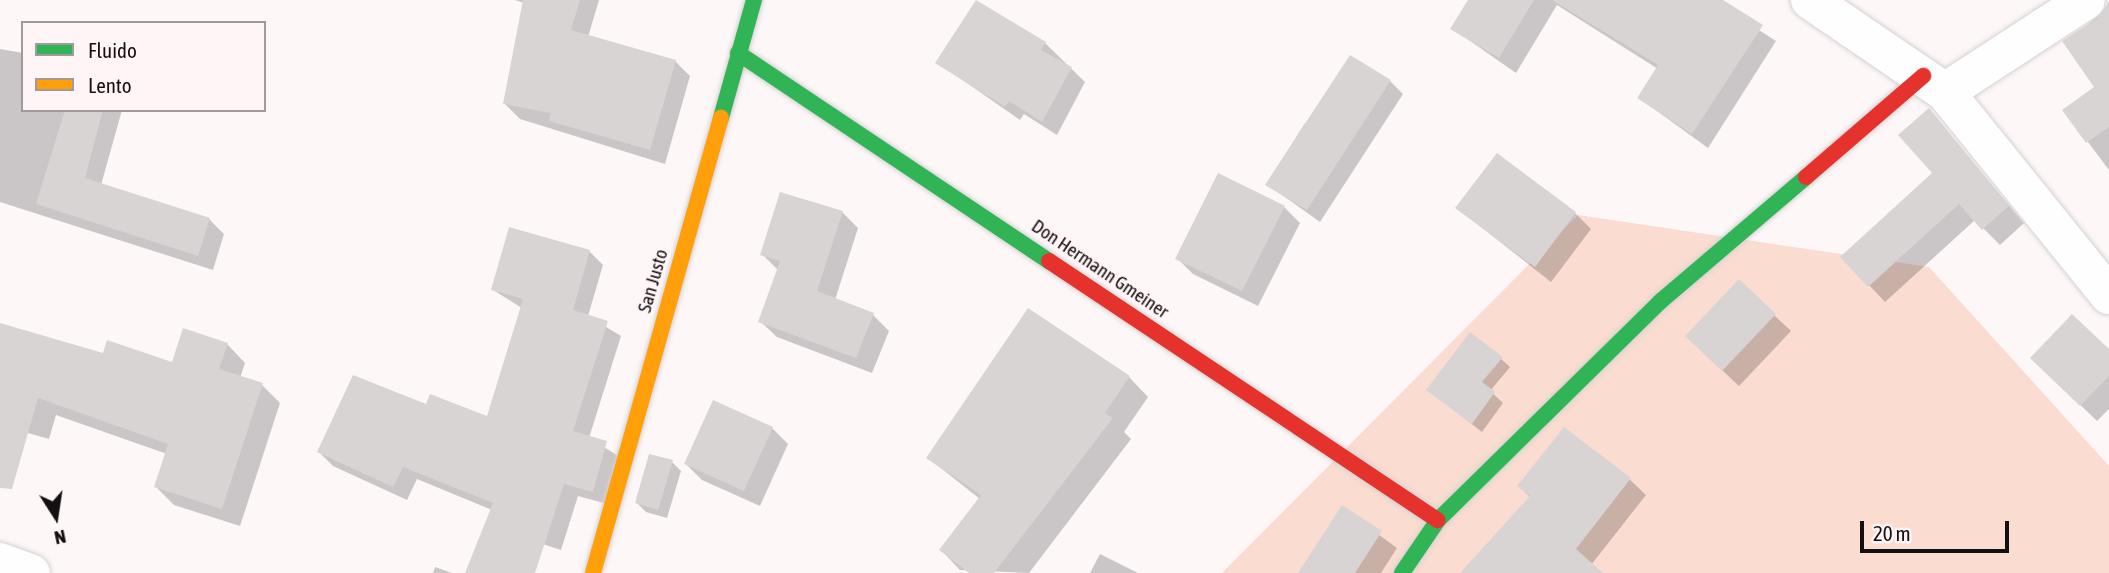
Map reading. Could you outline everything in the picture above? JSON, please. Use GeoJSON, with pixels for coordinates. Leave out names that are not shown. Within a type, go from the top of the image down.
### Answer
{"type":"FeatureCollection","features":[{"type":"Feature","properties":{"kind":"street","name":"San Justo"},"geometry":{"type":"LineString","coordinates":[[593,573],[754,0]]}},
{"type":"Feature","properties":{"kind":"street"},"geometry":{"type":"LineString","coordinates":[[1810,0],[1934,84],[2109,295]]}},
{"type":"Feature","properties":{"kind":"street"},"geometry":{"type":"LineString","coordinates":[[1402,573],[1438,520],[1661,301],[1934,84],[2086,0]]}},
{"type":"Feature","properties":{"kind":"street","name":"Don Hermann Gmeiner"},"geometry":{"type":"LineString","coordinates":[[738,53],[1438,520]]}},
{"type":"Feature","properties":{"kind":"street"},"geometry":{"type":"LineString","coordinates":[[0,562],[31,573]]}},
{"type":"Feature","properties":{"kind":"shaded area"},"geometry":{"type":"Polygon","coordinates":[[[1578,215],[1929,267],[2109,466],[2109,573],[1222,573],[1578,215]]]}},
{"type":"Feature","properties":{"kind":"building"},"geometry":{"type":"Polygon","coordinates":[[[523,0],[580,0],[571,30],[676,60],[650,150],[549,121],[551,113],[503,104],[523,0]]]}},
{"type":"Feature","properties":{"kind":"building"},"geometry":{"type":"Polygon","coordinates":[[[976,0],[1046,42],[1041,50],[1072,67],[1042,122],[1009,101],[1005,107],[935,63],[976,0]]]}},
{"type":"Feature","properties":{"kind":"building"},"geometry":{"type":"Polygon","coordinates":[[[1468,0],[1534,0],[1499,58],[1450,29],[1468,0]]]}},
{"type":"Feature","properties":{"kind":"building"},"geometry":{"type":"Polygon","coordinates":[[[1552,0],[1723,0],[1763,25],[1692,134],[1637,98],[1658,65],[1552,0]]]}},
{"type":"Feature","properties":{"kind":"building"},"geometry":{"type":"Polygon","coordinates":[[[2109,1],[2109,127],[2086,143],[2062,110],[2094,87],[2062,41],[2098,18],[2109,1]]]}},
{"type":"Feature","properties":{"kind":"building"},"geometry":{"type":"Polygon","coordinates":[[[1350,55],[1391,80],[1307,210],[1265,185],[1350,55]]]}},
{"type":"Feature","properties":{"kind":"building"},"geometry":{"type":"Polygon","coordinates":[[[1929,108],[2009,206],[1982,230],[1959,204],[1868,287],[1840,257],[1932,173],[1898,135],[1929,108]]]}},
{"type":"Feature","properties":{"kind":"building"},"geometry":{"type":"Polygon","coordinates":[[[64,112],[102,112],[85,178],[210,218],[198,256],[36,204],[64,112]]]}},
{"type":"Feature","properties":{"kind":"building"},"geometry":{"type":"Polygon","coordinates":[[[1497,153],[1576,212],[1535,267],[1455,208],[1497,153]]]}},
{"type":"Feature","properties":{"kind":"building"},"geometry":{"type":"Polygon","coordinates":[[[1218,173],[1285,206],[1242,291],[1175,259],[1218,173]]]}},
{"type":"Feature","properties":{"kind":"building"},"geometry":{"type":"Polygon","coordinates":[[[780,192],[843,211],[817,291],[874,313],[856,358],[758,322],[780,261],[760,255],[780,192]]]}},
{"type":"Feature","properties":{"kind":"building"},"geometry":{"type":"Polygon","coordinates":[[[509,227],[590,250],[573,310],[608,321],[573,431],[607,441],[593,492],[564,484],[535,573],[465,573],[493,503],[403,467],[393,487],[317,452],[353,375],[426,404],[430,394],[487,416],[523,299],[491,290],[509,227]]]}},
{"type":"Feature","properties":{"kind":"building"},"geometry":{"type":"Polygon","coordinates":[[[1739,279],[1776,314],[1722,371],[1685,336],[1739,279]]]}},
{"type":"Feature","properties":{"kind":"building"},"geometry":{"type":"Polygon","coordinates":[[[1028,308],[1130,376],[1105,413],[1113,418],[994,573],[969,573],[939,550],[981,495],[926,458],[1028,308]]]}},
{"type":"Feature","properties":{"kind":"building"},"geometry":{"type":"Polygon","coordinates":[[[2072,314],[2109,349],[2109,376],[2080,406],[2030,358],[2072,314]]]}},
{"type":"Feature","properties":{"kind":"building"},"geometry":{"type":"Polygon","coordinates":[[[0,323],[103,353],[107,340],[172,362],[183,328],[228,343],[219,369],[263,383],[222,509],[154,487],[168,444],[38,398],[12,489],[0,488],[0,323]]]}},
{"type":"Feature","properties":{"kind":"building"},"geometry":{"type":"Polygon","coordinates":[[[1470,332],[1503,357],[1482,382],[1495,392],[1472,424],[1426,390],[1470,332]]]}},
{"type":"Feature","properties":{"kind":"building"},"geometry":{"type":"Polygon","coordinates":[[[713,400],[773,427],[744,491],[684,464],[713,400]]]}},
{"type":"Feature","properties":{"kind":"building"},"geometry":{"type":"Polygon","coordinates":[[[1564,427],[1631,478],[1576,549],[1603,573],[1460,573],[1530,496],[1517,486],[1564,427]]]}},
{"type":"Feature","properties":{"kind":"building"},"geometry":{"type":"Polygon","coordinates":[[[649,454],[673,460],[658,510],[635,503],[649,454]]]}},
{"type":"Feature","properties":{"kind":"building"},"geometry":{"type":"Polygon","coordinates":[[[1342,505],[1382,531],[1355,573],[1298,573],[1342,505]]]}},
{"type":"Feature","properties":{"kind":"traffic: fast"},"geometry":{"type":"LineString","coordinates":[[721,118],[754,0]]}},
{"type":"Feature","properties":{"kind":"traffic: fast"},"geometry":{"type":"LineString","coordinates":[[738,53],[1049,261]]}},
{"type":"Feature","properties":{"kind":"traffic: fast"},"geometry":{"type":"LineString","coordinates":[[1402,573],[1438,520],[1661,301],[1806,177]]}},
{"type":"Feature","properties":{"kind":"traffic: slow"},"geometry":{"type":"LineString","coordinates":[[593,573],[721,118]]}},
{"type":"Feature","properties":{"kind":"traffic: jam"},"geometry":{"type":"LineString","coordinates":[[1806,177],[1923,76]]}},
{"type":"Feature","properties":{"kind":"traffic: jam"},"geometry":{"type":"LineString","coordinates":[[1049,261],[1438,520]]}}]}
